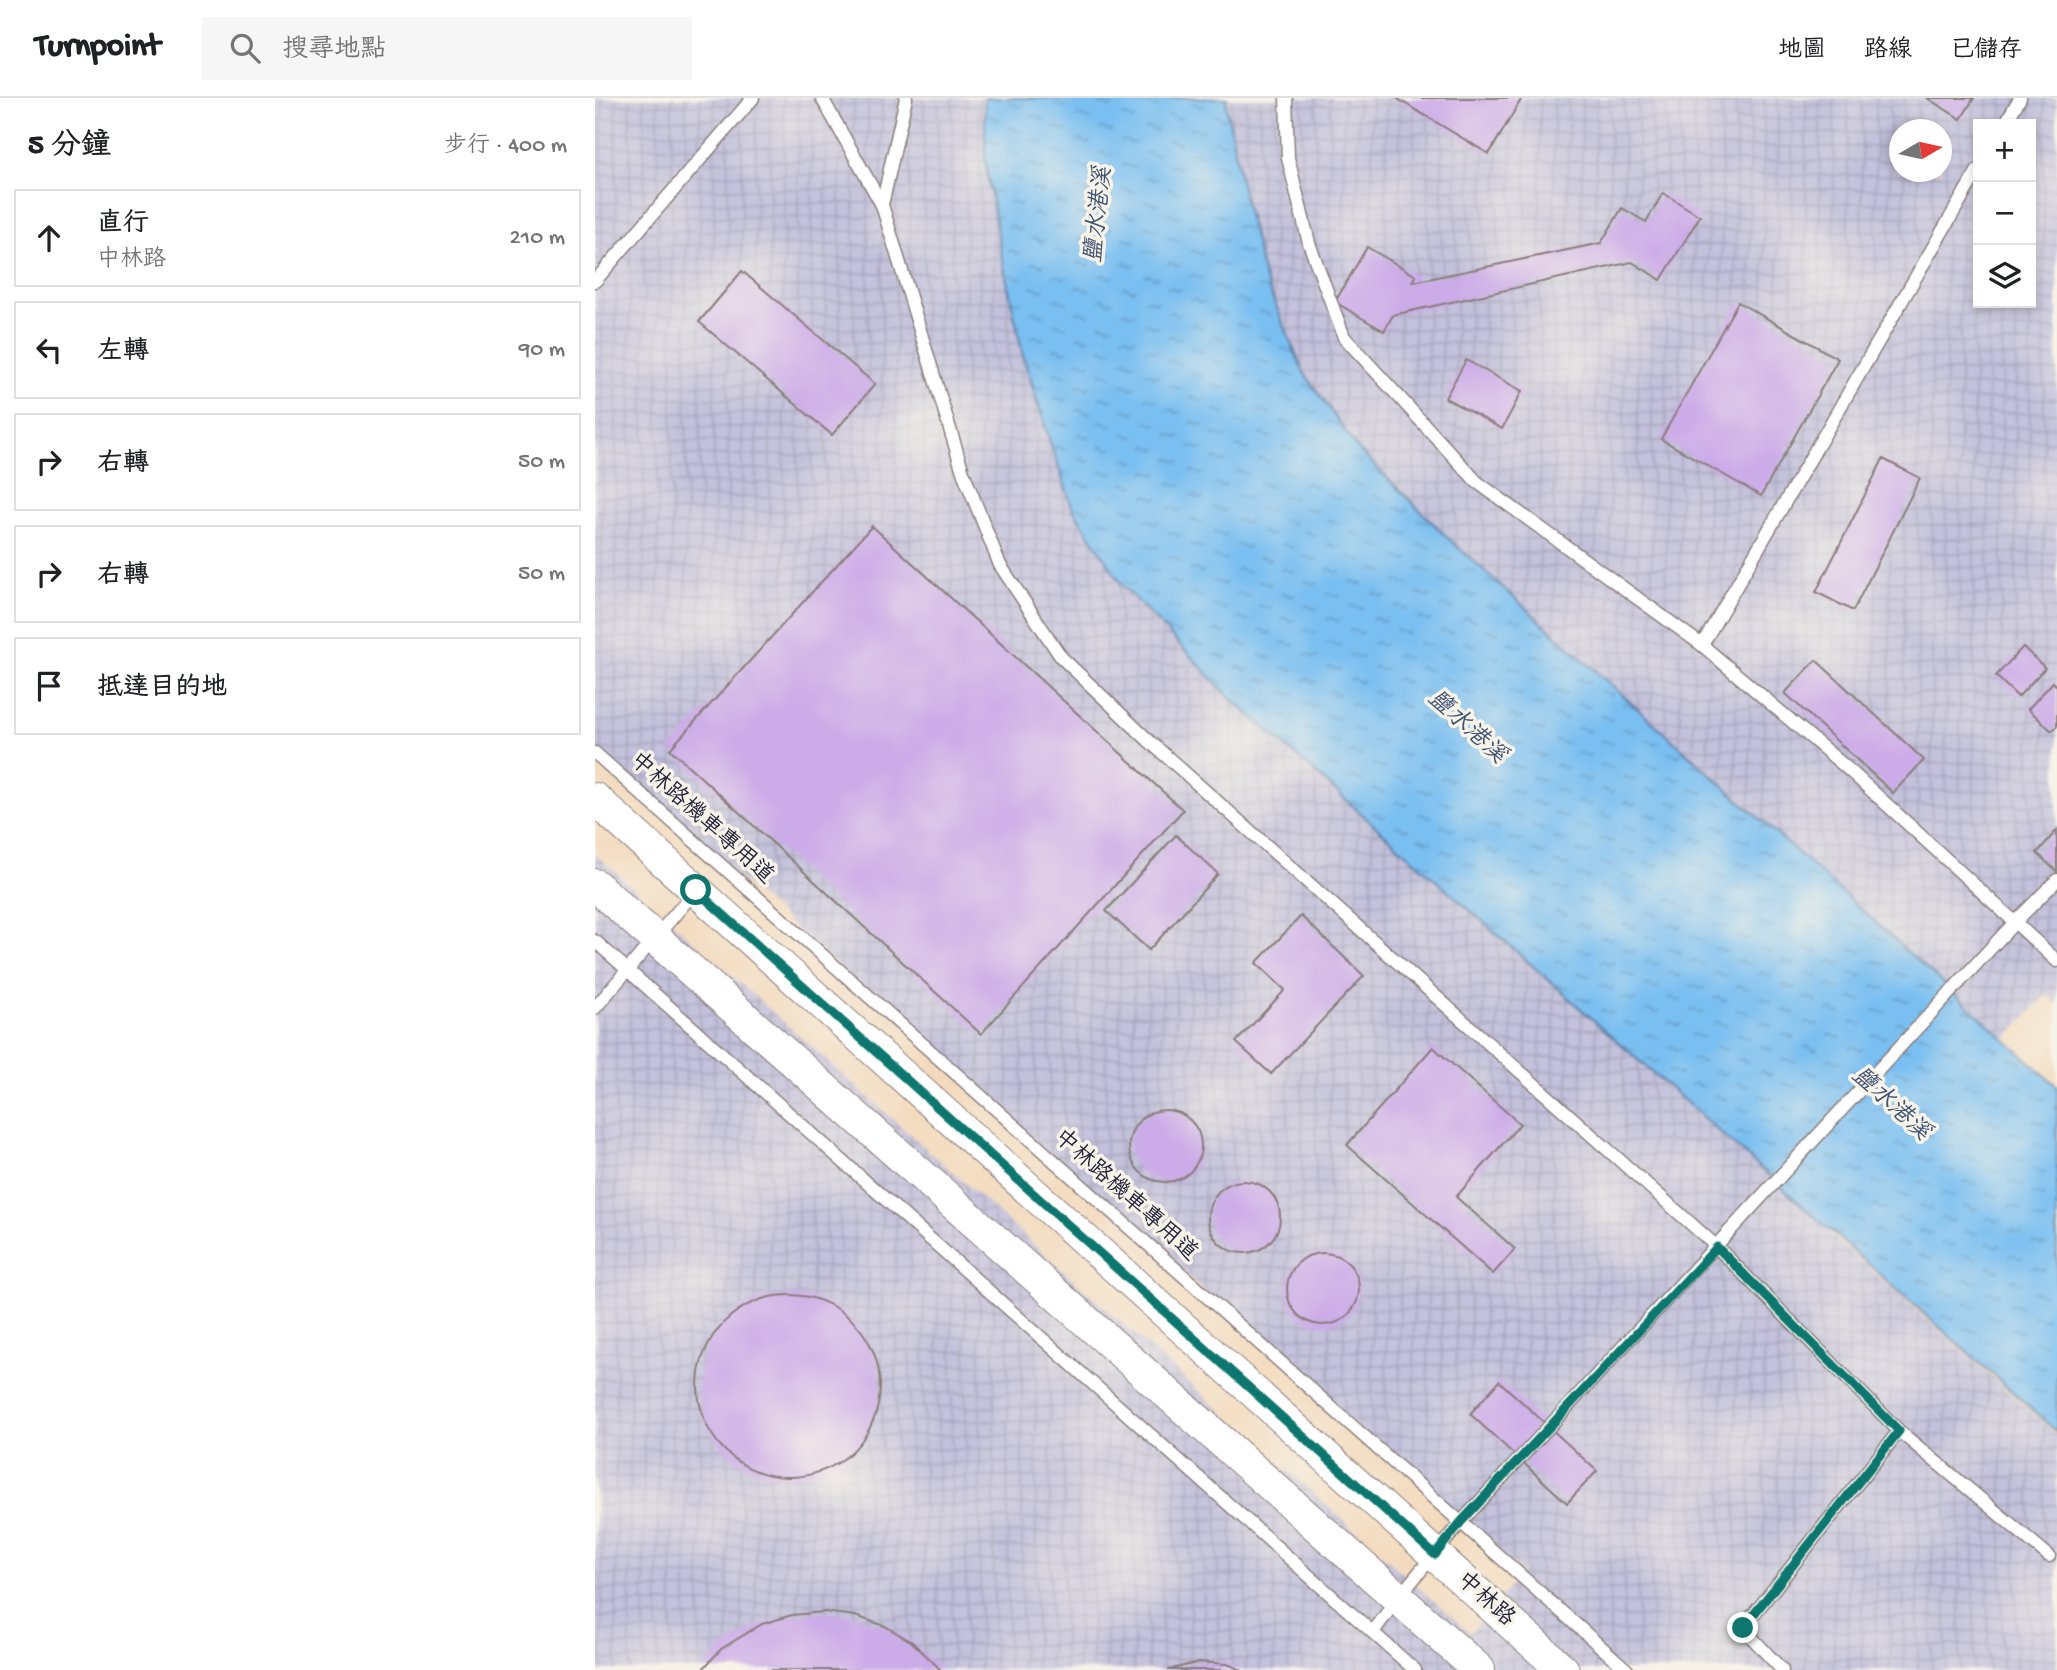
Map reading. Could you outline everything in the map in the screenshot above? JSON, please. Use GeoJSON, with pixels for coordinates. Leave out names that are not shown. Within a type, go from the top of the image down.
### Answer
{"type":"FeatureCollection","features":[{"type":"Feature","properties":{"kind":"street","name":"中林路"},"geometry":{"type":"LineString","coordinates":[[595,799],[1563,1670]]}},
{"type":"Feature","properties":{"kind":"street"},"geometry":{"type":"LineString","coordinates":[[595,885],[1479,1670]]}},
{"type":"Feature","properties":{"kind":"lane"},"geometry":{"type":"LineString","coordinates":[[595,281],[753,98]]}},
{"type":"Feature","properties":{"kind":"lane"},"geometry":{"type":"LineString","coordinates":[[822,98],[882,205],[963,472],[1000,565],[1061,657],[1148,740],[1717,1247],[1899,1431],[2049,1556]]}},
{"type":"Feature","properties":{"kind":"lane"},"geometry":{"type":"LineString","coordinates":[[882,205],[906,98]]}},
{"type":"Feature","properties":{"kind":"lane"},"geometry":{"type":"LineString","coordinates":[[1286,98],[1288,158],[1309,243],[1344,337],[1477,482],[1702,645],[1848,769],[2057,961]]}},
{"type":"Feature","properties":{"kind":"lane"},"geometry":{"type":"LineString","coordinates":[[2008,119],[2020,98]]}},
{"type":"Feature","properties":{"kind":"lane"},"geometry":{"type":"LineString","coordinates":[[1702,645],[1973,179]]}},
{"type":"Feature","properties":{"kind":"lane","name":"中林路機車專用道"},"geometry":{"type":"LineString","coordinates":[[595,752],[1627,1670]]}},
{"type":"Feature","properties":{"kind":"lane"},"geometry":{"type":"LineString","coordinates":[[1373,1632],[1461,1522],[2015,922],[2057,880]]}},
{"type":"Feature","properties":{"kind":"lane"},"geometry":{"type":"LineString","coordinates":[[595,1008],[696,890]]}},
{"type":"Feature","properties":{"kind":"lane"},"geometry":{"type":"LineString","coordinates":[[595,941],[1415,1670]]}},
{"type":"Feature","properties":{"kind":"lane"},"geometry":{"type":"LineString","coordinates":[[1782,1670],[1743,1628],[1899,1431]]}},
{"type":"Feature","properties":{"kind":"shaded area"},"geometry":{"type":"Polygon","coordinates":[[[595,98],[2057,98],[2057,1003],[2047,994],[1828,1232],[2057,1435],[2057,1670],[595,1670],[595,854],[1470,1633],[1522,1573],[595,750],[595,98]]]}},
{"type":"Feature","properties":{"kind":"water","name":"鹽水港溪"},"geometry":{"type":"Polygon","coordinates":[[[985,98],[1227,98],[1226,105],[1243,193],[1264,277],[1303,371],[1357,448],[1449,539],[2057,1086],[2057,1432],[1230,697],[1122,585],[1073,509],[1023,356],[985,161],[985,98]]]}},
{"type":"Feature","properties":{"kind":"building"},"geometry":{"type":"Polygon","coordinates":[[[1396,98],[1522,98],[1489,154],[1396,98]]]}},
{"type":"Feature","properties":{"kind":"building"},"geometry":{"type":"Polygon","coordinates":[[[1927,98],[1974,98],[1961,119],[1927,98]]]}},
{"type":"Feature","properties":{"kind":"building"},"geometry":{"type":"Polygon","coordinates":[[[1663,193],[1700,216],[1661,280],[1632,262],[1393,315],[1384,331],[1335,302],[1367,247],[1416,276],[1413,282],[1601,243],[1622,208],[1646,222],[1663,193]]]}},
{"type":"Feature","properties":{"kind":"building"},"geometry":{"type":"Polygon","coordinates":[[[742,271],[875,384],[832,435],[699,322],[742,271]]]}},
{"type":"Feature","properties":{"kind":"building"},"geometry":{"type":"Polygon","coordinates":[[[1738,302],[1838,359],[1761,496],[1661,439],[1738,302]]]}},
{"type":"Feature","properties":{"kind":"building"},"geometry":{"type":"Polygon","coordinates":[[[1466,360],[1522,391],[1502,429],[1445,398],[1466,360]]]}},
{"type":"Feature","properties":{"kind":"building"},"geometry":{"type":"Polygon","coordinates":[[[1883,459],[1920,478],[1853,611],[1816,592],[1883,459]]]}},
{"type":"Feature","properties":{"kind":"building"},"geometry":{"type":"Polygon","coordinates":[[[872,526],[1183,810],[981,1034],[670,749],[872,526]]]}},
{"type":"Feature","properties":{"kind":"building"},"geometry":{"type":"Polygon","coordinates":[[[2023,647],[2045,668],[2018,697],[1996,676],[2023,647]]]}},
{"type":"Feature","properties":{"kind":"building"},"geometry":{"type":"Polygon","coordinates":[[[1816,660],[1924,760],[1893,793],[1785,693],[1816,660]]]}},
{"type":"Feature","properties":{"kind":"building"},"geometry":{"type":"Polygon","coordinates":[[[2053,682],[2057,686],[2057,726],[2052,731],[2028,709],[2053,682]]]}},
{"type":"Feature","properties":{"kind":"building"},"geometry":{"type":"Polygon","coordinates":[[[2057,830],[2057,872],[2037,853],[2057,830]]]}},
{"type":"Feature","properties":{"kind":"building"},"geometry":{"type":"Polygon","coordinates":[[[1176,835],[1218,874],[1149,950],[1106,911],[1176,835]]]}},
{"type":"Feature","properties":{"kind":"building"},"geometry":{"type":"Polygon","coordinates":[[[1301,916],[1364,976],[1271,1074],[1236,1042],[1285,990],[1256,963],[1301,916]]]}},
{"type":"Feature","properties":{"kind":"building"},"geometry":{"type":"Polygon","coordinates":[[[1433,1047],[1520,1124],[1456,1197],[1515,1249],[1493,1274],[1347,1145],[1433,1047]]]}},
{"type":"Feature","properties":{"kind":"building"},"geometry":{"type":"Polygon","coordinates":[[[1165,1110],[1185,1116],[1195,1126],[1201,1146],[1195,1166],[1185,1176],[1165,1182],[1145,1176],[1135,1166],[1129,1146],[1135,1126],[1145,1116],[1165,1110]]]}},
{"type":"Feature","properties":{"kind":"building"},"geometry":{"type":"Polygon","coordinates":[[[1244,1181],[1264,1187],[1274,1197],[1280,1217],[1274,1237],[1264,1247],[1244,1253],[1224,1247],[1214,1237],[1208,1217],[1214,1197],[1224,1187],[1244,1181]]]}},
{"type":"Feature","properties":{"kind":"building"},"geometry":{"type":"Polygon","coordinates":[[[1323,1253],[1343,1259],[1353,1269],[1359,1289],[1353,1309],[1343,1319],[1323,1325],[1303,1319],[1293,1309],[1287,1289],[1293,1269],[1303,1259],[1323,1253]]]}},
{"type":"Feature","properties":{"kind":"building"},"geometry":{"type":"Polygon","coordinates":[[[789,1295],[824,1302],[840,1310],[853,1322],[865,1335],[873,1351],[880,1386],[873,1421],[865,1437],[853,1450],[840,1462],[824,1470],[789,1477],[754,1470],[738,1462],[725,1450],[713,1437],[705,1421],[698,1386],[705,1351],[713,1335],[725,1322],[738,1310],[754,1302],[789,1295]]]}},
{"type":"Feature","properties":{"kind":"building"},"geometry":{"type":"Polygon","coordinates":[[[1499,1381],[1597,1471],[1567,1503],[1470,1414],[1499,1381]]]}},
{"type":"Feature","properties":{"kind":"building"},"geometry":{"type":"Polygon","coordinates":[[[824,1612],[855,1616],[885,1626],[912,1642],[941,1670],[702,1670],[721,1649],[762,1624],[792,1615],[824,1612]]]}},
{"type":"Feature","properties":{"kind":"building"},"geometry":{"type":"Polygon","coordinates":[[[1199,1662],[1227,1664],[1242,1670],[1168,1670],[1199,1662]]]}},
{"type":"Feature","properties":{"kind":"route"},"geometry":{"type":"LineString","coordinates":[[696,890],[1435,1555],[1461,1522],[1717,1247],[1899,1431],[1743,1628]]}}]}
